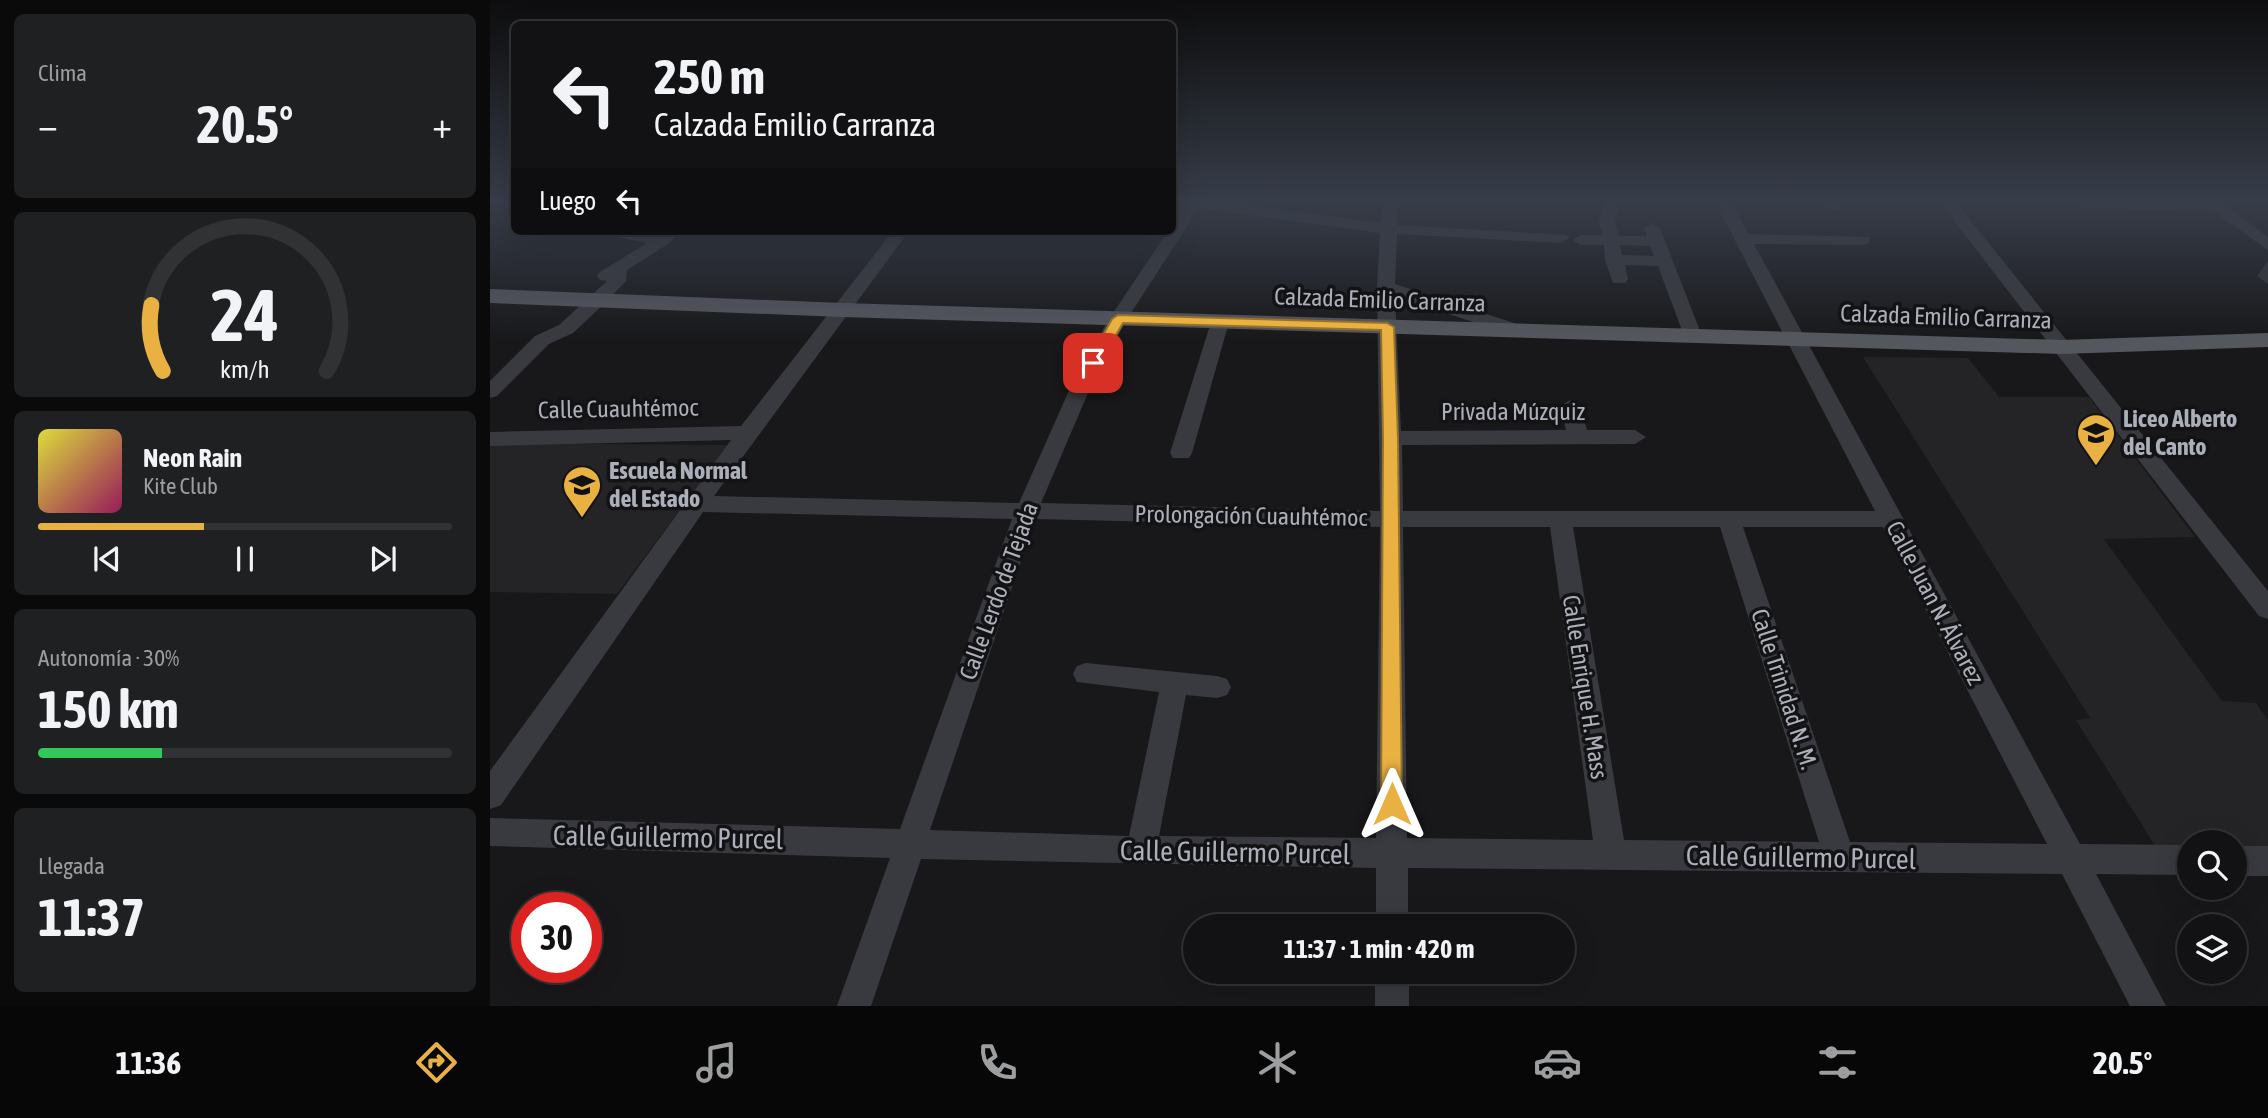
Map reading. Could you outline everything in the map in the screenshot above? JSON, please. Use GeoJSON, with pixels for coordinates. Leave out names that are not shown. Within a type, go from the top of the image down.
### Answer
{"type":"FeatureCollection","features":[{"type":"Feature","properties":{"kind":"main road","name":"Calzada Emilio Carranza"},"geometry":{"type":"LineString","coordinates":[[490,296],[1118,319],[2061,347],[2268,340]]}},
{"type":"Feature","properties":{"kind":"street"},"geometry":{"type":"LineString","coordinates":[[490,392],[542,340],[566,329],[589,299],[617,281],[619,269],[651,247]]}},
{"type":"Feature","properties":{"kind":"street"},"geometry":{"type":"LineString","coordinates":[[490,795],[747,433],[889,247]]}},
{"type":"Feature","properties":{"kind":"street","name":"Calle Lerdo de Tejada"},"geometry":{"type":"LineString","coordinates":[[853,1006],[1026,512],[1081,386],[1118,319],[1165,247]]}},
{"type":"Feature","properties":{"kind":"street"},"geometry":{"type":"LineString","coordinates":[[1387,247],[1386,287],[1391,438],[1392,914]]}},
{"type":"Feature","properties":{"kind":"street"},"geometry":{"type":"LineString","coordinates":[[1610,247],[1619,279]]}},
{"type":"Feature","properties":{"kind":"street"},"geometry":{"type":"LineString","coordinates":[[1659,247],[1693,336]]}},
{"type":"Feature","properties":{"kind":"street","name":"Calle Juan N. Álvarez"},"geometry":{"type":"LineString","coordinates":[[1747,247],[2149,1006]]}},
{"type":"Feature","properties":{"kind":"street"},"geometry":{"type":"LineString","coordinates":[[1983,247],[2268,608]]}},
{"type":"Feature","properties":{"kind":"street"},"geometry":{"type":"LineString","coordinates":[[1613,260],[1664,261]]}},
{"type":"Feature","properties":{"kind":"street"},"geometry":{"type":"LineString","coordinates":[[1386,287],[1516,330]]}},
{"type":"Feature","properties":{"kind":"street"},"geometry":{"type":"LineString","coordinates":[[1181,453],[1220,322]]}},
{"type":"Feature","properties":{"kind":"street"},"geometry":{"type":"LineString","coordinates":[[1570,406],[1579,438]]}},
{"type":"Feature","properties":{"kind":"street","name":"Calle Cuauhtémoc"},"geometry":{"type":"LineString","coordinates":[[490,439],[747,433]]}},
{"type":"Feature","properties":{"kind":"street","name":"Privada Múzquiz"},"geometry":{"type":"LineString","coordinates":[[1391,438],[1635,437]]}},
{"type":"Feature","properties":{"kind":"street","name":"Prolongación Cuauhtémoc"},"geometry":{"type":"LineString","coordinates":[[696,504],[1390,519],[1891,519]]}},
{"type":"Feature","properties":{"kind":"street","name":"Calle Enrique H. Mass"},"geometry":{"type":"LineString","coordinates":[[1560,519],[1611,855]]}},
{"type":"Feature","properties":{"kind":"street","name":"Calle Trinidad N. M."},"geometry":{"type":"LineString","coordinates":[[1729,520],[1839,858]]}},
{"type":"Feature","properties":{"kind":"street"},"geometry":{"type":"LineString","coordinates":[[1086,674],[1217,687]]}},
{"type":"Feature","properties":{"kind":"street"},"geometry":{"type":"LineString","coordinates":[[1141,851],[1175,682]]}},
{"type":"Feature","properties":{"kind":"street","name":"Calle Guillermo Purcel"},"geometry":{"type":"LineString","coordinates":[[490,832],[1141,851],[2177,860]]}},
{"type":"Feature","properties":{"kind":"street"},"geometry":{"type":"LineString","coordinates":[[2247,861],[2268,861]]}},
{"type":"Feature","properties":{"kind":"street"},"geometry":{"type":"LineString","coordinates":[[1392,984],[1392,1006]]}},
{"type":"Feature","properties":{"kind":"shaded area"},"geometry":{"type":"Polygon","coordinates":[[[1863,357],[1968,358],[1999,397],[2089,397],[2195,537],[2104,539],[2222,701],[2256,703],[2268,720],[2268,852],[2247,852],[2247,830],[2177,830],[2177,852],[2159,852],[2076,720],[2090,718],[1863,357]]]}},
{"type":"Feature","properties":{"kind":"shaded area","name":"Escuela Normal del Estado"},"geometry":{"type":"Polygon","coordinates":[[[490,443],[728,445],[617,594],[490,592],[490,443]]]}},
{"type":"Feature","properties":{"kind":"place","name":"Liceo Alberto del Canto"},"geometry":{"type":"Point","coordinates":[2096,467]}},
{"type":"Feature","properties":{"kind":"place","name":"Escuela Normal del Estado"},"geometry":{"type":"Point","coordinates":[582,519]}},
{"type":"Feature","properties":{"kind":"route"},"geometry":{"type":"LineString","coordinates":[[1093,363],[1118,319],[1387,327],[1391,438],[1392,804]]}}]}
